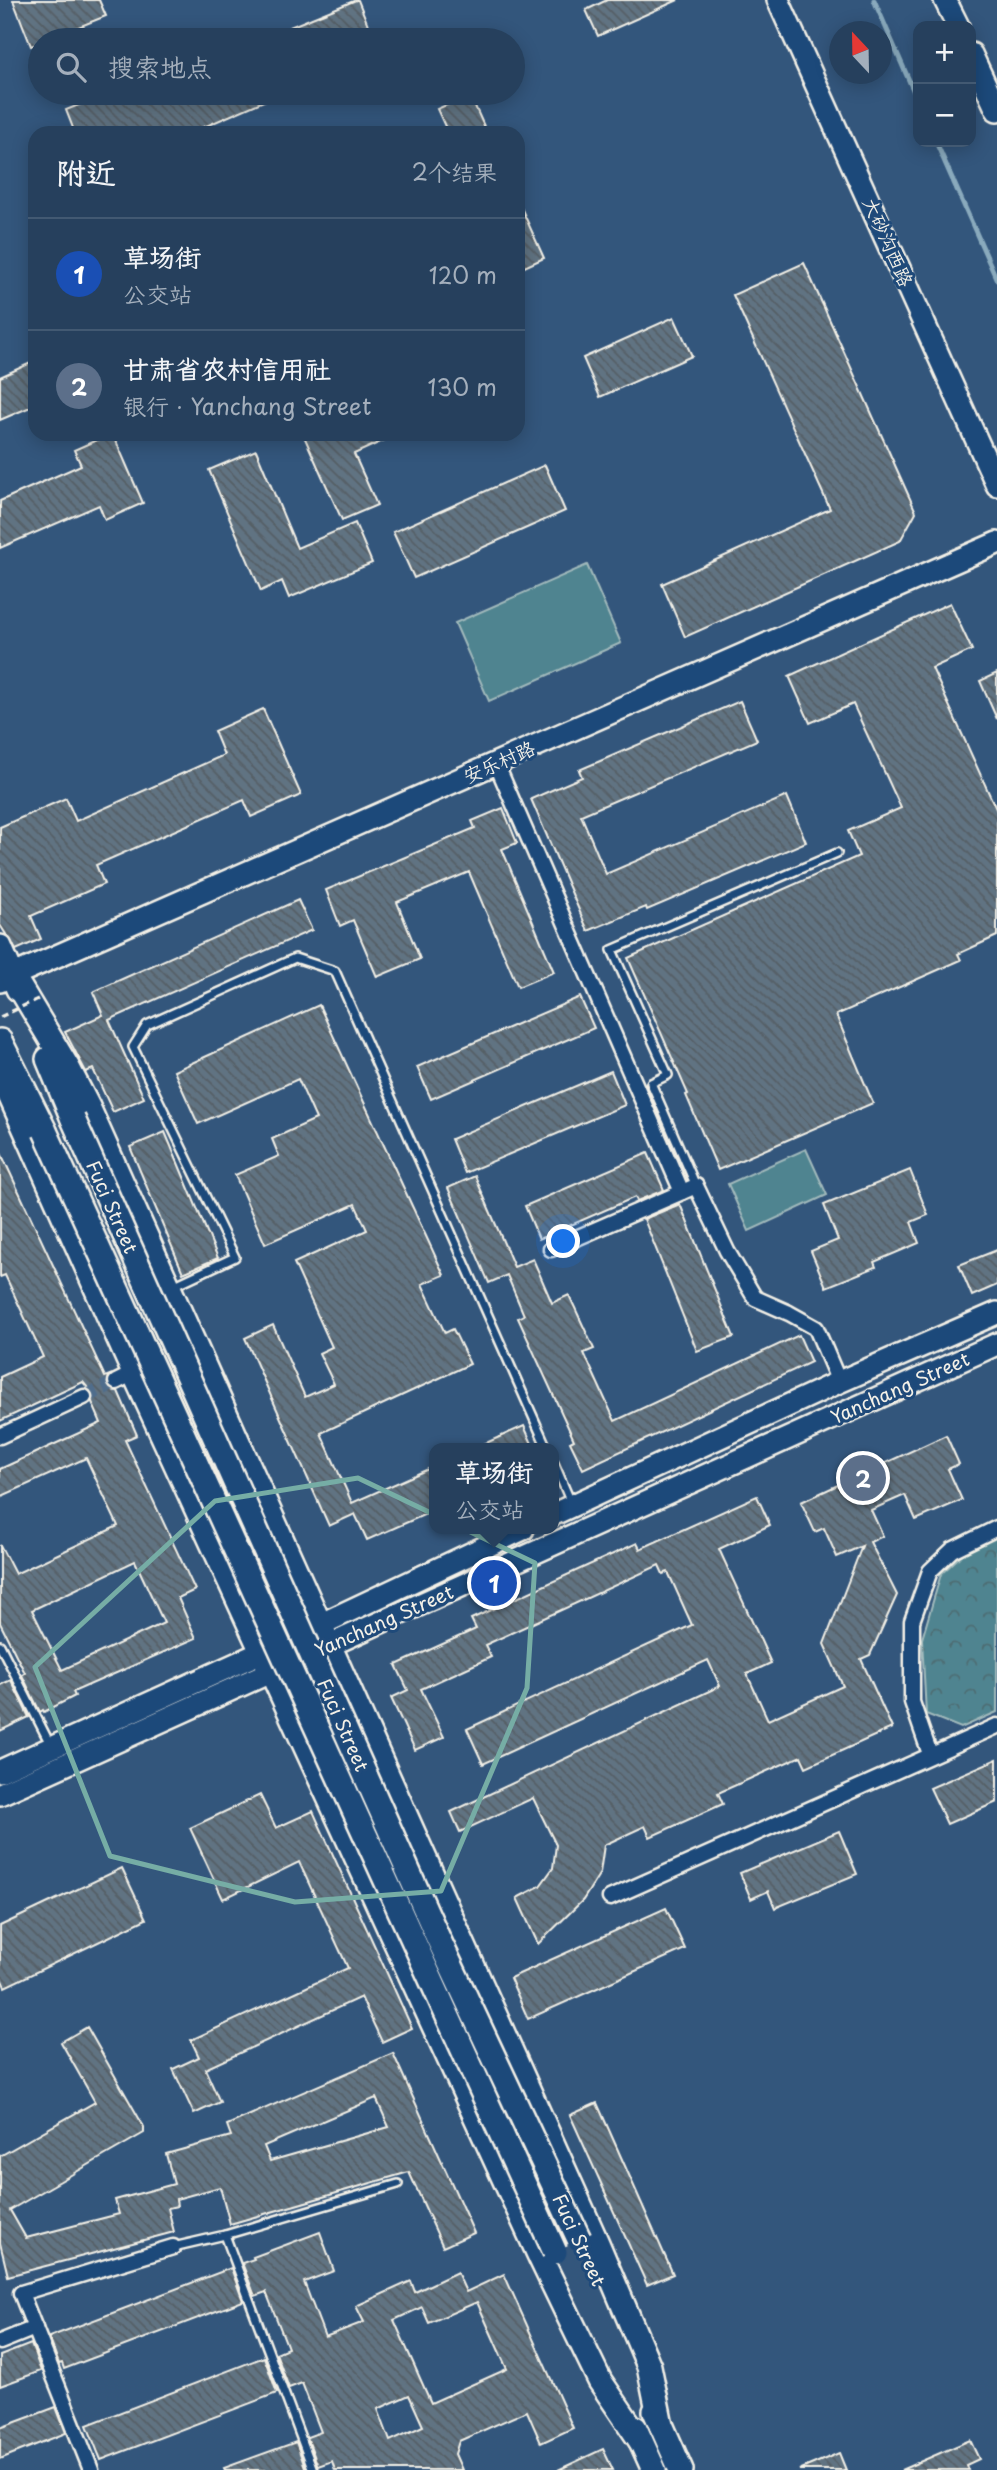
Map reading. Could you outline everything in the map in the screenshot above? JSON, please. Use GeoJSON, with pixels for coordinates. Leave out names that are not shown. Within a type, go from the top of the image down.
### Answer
{"type":"FeatureCollection","features":[{"type":"Feature","properties":{"kind":"main road","name":"大砂沟西路"},"geometry":{"type":"LineString","coordinates":[[778,0],[997,485]]}},
{"type":"Feature","properties":{"kind":"main road"},"geometry":{"type":"LineString","coordinates":[[945,0],[956,21]]}},
{"type":"Feature","properties":{"kind":"main road"},"geometry":{"type":"LineString","coordinates":[[976,65],[997,110]]}},
{"type":"Feature","properties":{"kind":"main road","name":"安乐村路"},"geometry":{"type":"LineString","coordinates":[[6,979],[997,542]]}},
{"type":"Feature","properties":{"kind":"main road"},"geometry":{"type":"LineString","coordinates":[[0,947],[6,979],[78,1087],[602,2255],[649,2366],[661,2424]]}},
{"type":"Feature","properties":{"kind":"main road","name":"Fuci Street"},"geometry":{"type":"LineString","coordinates":[[6,979],[73,1119],[426,1912],[579,2239],[681,2470]]}},
{"type":"Feature","properties":{"kind":"main road","name":"Fuci Street"},"geometry":{"type":"LineString","coordinates":[[0,1041],[45,1131],[654,2470]]}},
{"type":"Feature","properties":{"kind":"main road"},"geometry":{"type":"LineString","coordinates":[[0,1073],[125,1378],[300,1730],[600,2381],[640,2440]]}},
{"type":"Feature","properties":{"kind":"main road","name":"Yanchang Street"},"geometry":{"type":"LineString","coordinates":[[563,1510],[839,1382],[997,1313]]}},
{"type":"Feature","properties":{"kind":"main road","name":"Yanchang Street"},"geometry":{"type":"LineString","coordinates":[[559,1533],[997,1344]]}},
{"type":"Feature","properties":{"kind":"main road","name":"Yanchang Street"},"geometry":{"type":"LineString","coordinates":[[324,1635],[514,1534]]}},
{"type":"Feature","properties":{"kind":"main road","name":"Yanchang Street"},"geometry":{"type":"LineString","coordinates":[[0,1794],[324,1635],[558,1534]]}},
{"type":"Feature","properties":{"kind":"main road","name":"Yanchang Street"},"geometry":{"type":"LineString","coordinates":[[0,1770],[267,1662]]}},
{"type":"Feature","properties":{"kind":"street"},"geometry":{"type":"LineString","coordinates":[[496,763],[682,1192]]}},
{"type":"Feature","properties":{"kind":"street"},"geometry":{"type":"LineString","coordinates":[[551,1249],[696,1186],[727,1251],[755,1298],[816,1328],[839,1382]]}},
{"type":"Feature","properties":{"kind":"street"},"geometry":{"type":"LineString","coordinates":[[0,1436],[84,1397]]}},
{"type":"Feature","properties":{"kind":"street"},"geometry":{"type":"LineString","coordinates":[[930,1755],[912,1702],[912,1621],[930,1571],[952,1550],[997,1528]]}},
{"type":"Feature","properties":{"kind":"street"},"geometry":{"type":"LineString","coordinates":[[610,1898],[997,1726]]}},
{"type":"Feature","properties":{"kind":"street"},"geometry":{"type":"LineString","coordinates":[[91,2470],[21,2293],[173,2247]]}},
{"type":"Feature","properties":{"kind":"street"},"geometry":{"type":"LineString","coordinates":[[0,2342],[35,2328]]}},
{"type":"Feature","properties":{"kind":"lane"},"geometry":{"type":"LineString","coordinates":[[696,1186],[651,1083],[668,1075],[612,950],[836,853]]}},
{"type":"Feature","properties":{"kind":"lane"},"geometry":{"type":"LineString","coordinates":[[169,1288],[235,1257],[133,1046],[147,1025],[295,958],[335,971],[545,1443]]}},
{"type":"Feature","properties":{"kind":"lane"},"geometry":{"type":"LineString","coordinates":[[559,1489],[563,1510]]}},
{"type":"Feature","properties":{"kind":"lane"},"geometry":{"type":"LineString","coordinates":[[0,1645],[52,1748]]}},
{"type":"Feature","properties":{"kind":"lane"},"geometry":{"type":"LineString","coordinates":[[173,2247],[225,2235],[398,2185]]}},
{"type":"Feature","properties":{"kind":"lane"},"geometry":{"type":"LineString","coordinates":[[225,2235],[313,2470]]}},
{"type":"Feature","properties":{"kind":"path"},"geometry":{"type":"LineString","coordinates":[[0,1017],[38,999]]}},
{"type":"Feature","properties":{"kind":"highlighted area"},"geometry":{"type":"Polygon","coordinates":[[[358,1478],[535,1563],[527,1688],[441,1891],[295,1902],[110,1856],[35,1667],[215,1501],[358,1478]]]}},
{"type":"Feature","properties":{"kind":"green space"},"geometry":{"type":"Polygon","coordinates":[[[587,565],[621,643],[489,701],[455,623],[587,565]]]}},
{"type":"Feature","properties":{"kind":"green space"},"geometry":{"type":"Polygon","coordinates":[[[806,1149],[827,1195],[749,1231],[728,1184],[806,1149]]]}},
{"type":"Feature","properties":{"kind":"green space"},"geometry":{"type":"Polygon","coordinates":[[[997,1537],[997,1712],[961,1728],[926,1714],[922,1639],[941,1574],[967,1550],[997,1537]]]}},
{"type":"Feature","properties":{"kind":"building"},"geometry":{"type":"Polygon","coordinates":[[[13,0],[99,0],[106,16],[76,28],[28,28],[28,38],[13,0]]]}},
{"type":"Feature","properties":{"kind":"building"},"geometry":{"type":"Polygon","coordinates":[[[358,0],[369,28],[287,28],[358,0]]]}},
{"type":"Feature","properties":{"kind":"building"},"geometry":{"type":"Polygon","coordinates":[[[607,0],[678,0],[598,36],[586,10],[607,0]]]}},
{"type":"Feature","properties":{"kind":"building"},"geometry":{"type":"Polygon","coordinates":[[[79,105],[254,105],[206,126],[72,126],[66,110],[79,105]]]}},
{"type":"Feature","properties":{"kind":"building"},"geometry":{"type":"Polygon","coordinates":[[[446,105],[474,105],[484,126],[445,126],[437,109],[446,105]]]}},
{"type":"Feature","properties":{"kind":"building"},"geometry":{"type":"Polygon","coordinates":[[[525,216],[544,258],[525,267],[525,216]]]}},
{"type":"Feature","properties":{"kind":"building"},"geometry":{"type":"Polygon","coordinates":[[[804,263],[916,512],[900,541],[685,637],[662,584],[830,509],[733,295],[804,263]]]}},
{"type":"Feature","properties":{"kind":"building"},"geometry":{"type":"Polygon","coordinates":[[[674,317],[692,356],[600,397],[583,358],[674,317]]]}},
{"type":"Feature","properties":{"kind":"building"},"geometry":{"type":"Polygon","coordinates":[[[28,364],[28,408],[0,420],[0,377],[28,364]]]}},
{"type":"Feature","properties":{"kind":"building"},"geometry":{"type":"Polygon","coordinates":[[[94,441],[116,441],[143,503],[105,520],[99,505],[0,548],[0,501],[81,465],[74,450],[94,441]]]}},
{"type":"Feature","properties":{"kind":"building"},"geometry":{"type":"Polygon","coordinates":[[[306,441],[383,441],[354,454],[377,505],[342,520],[306,441]]]}},
{"type":"Feature","properties":{"kind":"building"},"geometry":{"type":"Polygon","coordinates":[[[256,450],[297,548],[355,523],[372,563],[289,598],[282,581],[261,591],[209,470],[256,450]]]}},
{"type":"Feature","properties":{"kind":"building"},"geometry":{"type":"Polygon","coordinates":[[[545,465],[565,511],[414,578],[393,532],[545,465]]]}},
{"type":"Feature","properties":{"kind":"building"},"geometry":{"type":"Polygon","coordinates":[[[950,603],[972,650],[932,668],[997,811],[997,936],[958,954],[961,960],[836,1015],[873,1103],[718,1170],[628,958],[859,856],[848,831],[901,808],[853,704],[810,723],[789,676],[950,603]]]}},
{"type":"Feature","properties":{"kind":"building"},"geometry":{"type":"Polygon","coordinates":[[[997,673],[997,719],[980,681],[997,673]]]}},
{"type":"Feature","properties":{"kind":"building"},"geometry":{"type":"Polygon","coordinates":[[[740,701],[757,740],[581,815],[606,874],[787,796],[806,842],[647,910],[646,907],[588,931],[531,799],[582,777],[579,770],[740,701]]]}},
{"type":"Feature","properties":{"kind":"building"},"geometry":{"type":"Polygon","coordinates":[[[263,709],[301,795],[251,817],[244,800],[96,865],[104,884],[31,916],[41,939],[16,950],[0,925],[0,827],[66,798],[76,821],[224,755],[214,731],[263,709]]]}},
{"type":"Feature","properties":{"kind":"building"},"geometry":{"type":"Polygon","coordinates":[[[503,808],[517,843],[502,849],[554,972],[518,987],[469,872],[397,902],[420,959],[377,977],[353,920],[340,926],[326,890],[475,828],[472,821],[503,808]]]}},
{"type":"Feature","properties":{"kind":"building"},"geometry":{"type":"Polygon","coordinates":[[[298,900],[312,930],[109,1020],[144,1098],[113,1112],[93,1069],[86,1072],[65,1032],[103,1015],[93,992],[298,900]]]}},
{"type":"Feature","properties":{"kind":"building"},"geometry":{"type":"Polygon","coordinates":[[[580,997],[594,1028],[431,1099],[417,1067],[580,997]]]}},
{"type":"Feature","properties":{"kind":"building"},"geometry":{"type":"Polygon","coordinates":[[[319,1005],[444,1275],[422,1284],[445,1333],[453,1329],[470,1364],[321,1433],[352,1503],[429,1469],[429,1513],[367,1540],[355,1514],[329,1526],[245,1338],[273,1325],[305,1397],[334,1384],[319,1353],[332,1347],[294,1263],[367,1230],[355,1204],[265,1244],[235,1175],[279,1156],[272,1139],[316,1119],[298,1079],[198,1124],[174,1071],[319,1005]]]}},
{"type":"Feature","properties":{"kind":"building"},"geometry":{"type":"Polygon","coordinates":[[[611,1071],[625,1105],[465,1173],[451,1139],[611,1071]]]}},
{"type":"Feature","properties":{"kind":"building"},"geometry":{"type":"Polygon","coordinates":[[[165,1132],[218,1258],[183,1273],[130,1147],[165,1132]]]}},
{"type":"Feature","properties":{"kind":"building"},"geometry":{"type":"Polygon","coordinates":[[[0,1151],[105,1377],[110,1375],[107,1386],[118,1391],[137,1435],[125,1440],[195,1590],[178,1598],[196,1638],[73,1692],[75,1696],[44,1712],[40,1712],[22,1675],[25,1673],[0,1623],[0,1545],[15,1574],[118,1526],[86,1458],[0,1497],[0,1469],[101,1423],[92,1402],[93,1394],[83,1382],[0,1421],[0,1377],[43,1357],[5,1275],[0,1277],[0,1151]],[[135,1561],[32,1610],[62,1670],[164,1623],[135,1561]]]}},
{"type":"Feature","properties":{"kind":"building"},"geometry":{"type":"Polygon","coordinates":[[[648,1153],[664,1190],[637,1201],[635,1197],[539,1239],[525,1206],[648,1153]]]}},
{"type":"Feature","properties":{"kind":"building"},"geometry":{"type":"Polygon","coordinates":[[[910,1170],[928,1215],[911,1222],[919,1243],[874,1262],[876,1267],[826,1287],[811,1251],[838,1240],[824,1205],[910,1170]]]}},
{"type":"Feature","properties":{"kind":"building"},"geometry":{"type":"Polygon","coordinates":[[[475,1176],[514,1267],[533,1259],[552,1303],[569,1295],[594,1349],[584,1353],[615,1421],[799,1335],[811,1362],[583,1469],[570,1442],[574,1440],[518,1318],[524,1315],[507,1275],[489,1283],[448,1188],[475,1176]]]}},
{"type":"Feature","properties":{"kind":"building"},"geometry":{"type":"Polygon","coordinates":[[[680,1204],[734,1337],[697,1351],[644,1219],[680,1204]]]}},
{"type":"Feature","properties":{"kind":"building"},"geometry":{"type":"Polygon","coordinates":[[[997,1250],[997,1285],[972,1296],[959,1265],[997,1250]]]}},
{"type":"Feature","properties":{"kind":"building"},"geometry":{"type":"Polygon","coordinates":[[[524,1426],[532,1443],[486,1443],[524,1426]]]}},
{"type":"Feature","properties":{"kind":"building"},"geometry":{"type":"Polygon","coordinates":[[[946,1435],[959,1464],[948,1469],[962,1500],[916,1520],[905,1495],[871,1510],[883,1536],[870,1542],[897,1595],[870,1655],[861,1659],[892,1728],[806,1767],[801,1756],[718,1793],[723,1804],[650,1837],[645,1826],[604,1845],[600,1873],[583,1900],[538,1944],[517,1898],[540,1886],[553,1868],[556,1845],[533,1798],[460,1832],[451,1812],[720,1686],[708,1660],[483,1764],[467,1729],[692,1625],[668,1572],[663,1574],[659,1565],[485,1645],[491,1657],[421,1689],[444,1737],[415,1750],[391,1698],[408,1690],[396,1665],[476,1629],[471,1619],[637,1543],[640,1549],[757,1496],[770,1525],[719,1549],[771,1663],[747,1674],[768,1720],[843,1686],[824,1644],[862,1546],[837,1557],[824,1528],[815,1532],[801,1502],[946,1435]]]}},
{"type":"Feature","properties":{"kind":"building"},"geometry":{"type":"Polygon","coordinates":[[[11,1680],[29,1717],[0,1731],[0,1685],[11,1680]]]}},
{"type":"Feature","properties":{"kind":"building"},"geometry":{"type":"Polygon","coordinates":[[[997,1759],[997,1802],[947,1824],[930,1788],[997,1759]]]}},
{"type":"Feature","properties":{"kind":"building"},"geometry":{"type":"Polygon","coordinates":[[[260,1795],[276,1828],[313,1811],[412,2028],[382,2042],[361,1997],[205,2069],[220,2102],[194,2114],[173,2069],[199,2057],[191,2040],[348,1968],[299,1862],[223,1899],[190,1828],[260,1795]]]}},
{"type":"Feature","properties":{"kind":"building"},"geometry":{"type":"Polygon","coordinates":[[[839,1831],[857,1874],[775,1908],[768,1891],[751,1899],[740,1873],[839,1831]]]}},
{"type":"Feature","properties":{"kind":"building"},"geometry":{"type":"Polygon","coordinates":[[[122,1868],[146,1919],[5,1987],[0,1976],[0,1926],[122,1868]]]}},
{"type":"Feature","properties":{"kind":"building"},"geometry":{"type":"Polygon","coordinates":[[[666,1908],[685,1949],[528,2019],[510,1978],[666,1908]]]}},
{"type":"Feature","properties":{"kind":"building"},"geometry":{"type":"Polygon","coordinates":[[[87,2027],[144,2127],[144,2133],[10,2210],[26,2238],[119,2214],[115,2200],[174,2184],[166,2154],[231,2136],[227,2125],[393,2053],[474,2233],[443,2247],[409,2172],[230,2224],[220,2187],[176,2199],[177,2206],[168,2208],[174,2232],[8,2276],[0,2243],[0,2156],[95,2102],[61,2042],[87,2027]],[[376,2098],[264,2146],[270,2161],[389,2127],[376,2098]]]}},
{"type":"Feature","properties":{"kind":"building"},"geometry":{"type":"Polygon","coordinates":[[[597,2103],[673,2274],[647,2285],[570,2115],[597,2103]]]}},
{"type":"Feature","properties":{"kind":"building"},"geometry":{"type":"Polygon","coordinates":[[[320,2232],[334,2271],[304,2282],[325,2337],[364,2322],[356,2306],[411,2281],[415,2292],[457,2272],[466,2292],[504,2274],[573,2428],[541,2443],[527,2411],[459,2441],[455,2454],[462,2470],[335,2470],[332,2461],[318,2466],[307,2437],[321,2432],[302,2383],[289,2388],[276,2353],[288,2348],[266,2292],[255,2296],[242,2263],[254,2259],[253,2257],[320,2232]],[[477,2302],[429,2323],[422,2307],[394,2320],[431,2403],[507,2369],[477,2302]],[[409,2395],[378,2409],[390,2441],[423,2426],[409,2395]]]}},
{"type":"Feature","properties":{"kind":"building"},"geometry":{"type":"Polygon","coordinates":[[[231,2268],[243,2301],[64,2369],[62,2363],[59,2364],[49,2337],[231,2268]]]}},
{"type":"Feature","properties":{"kind":"building"},"geometry":{"type":"Polygon","coordinates":[[[31,2344],[41,2371],[0,2386],[0,2356],[31,2344]]]}},
{"type":"Feature","properties":{"kind":"building"},"geometry":{"type":"Polygon","coordinates":[[[264,2357],[277,2393],[101,2460],[87,2425],[264,2357]]]}},
{"type":"Feature","properties":{"kind":"building"},"geometry":{"type":"Polygon","coordinates":[[[56,2407],[66,2433],[0,2459],[0,2428],[56,2407]]]}},
{"type":"Feature","properties":{"kind":"building"},"geometry":{"type":"Polygon","coordinates":[[[970,2440],[979,2459],[966,2465],[968,2470],[901,2470],[970,2440]]]}},
{"type":"Feature","properties":{"kind":"building"},"geometry":{"type":"Polygon","coordinates":[[[296,2442],[306,2470],[224,2468],[296,2442]]]}},
{"type":"Feature","properties":{"kind":"building"},"geometry":{"type":"Polygon","coordinates":[[[603,2449],[613,2470],[558,2470],[603,2449]]]}},
{"type":"Feature","properties":{"kind":"building"},"geometry":{"type":"Polygon","coordinates":[[[839,2453],[846,2470],[799,2470],[839,2453]]]}},
{"type":"Feature","properties":{"kind":"waterway"},"geometry":{"type":"LineString","coordinates":[[874,0],[913,90]]}},
{"type":"Feature","properties":{"kind":"waterway"},"geometry":{"type":"LineString","coordinates":[[938,147],[997,280]]}},
{"type":"Feature","properties":{"kind":"tunnel"},"geometry":{"type":"LineString","coordinates":[[84,1397],[116,1382]]}},
{"type":"Feature","properties":{"kind":"place","name":"甘肃省农村信用社"},"geometry":{"type":"Point","coordinates":[863,1478]}},
{"type":"Feature","properties":{"kind":"place","name":"草场街"},"geometry":{"type":"Point","coordinates":[494,1583]}}]}
